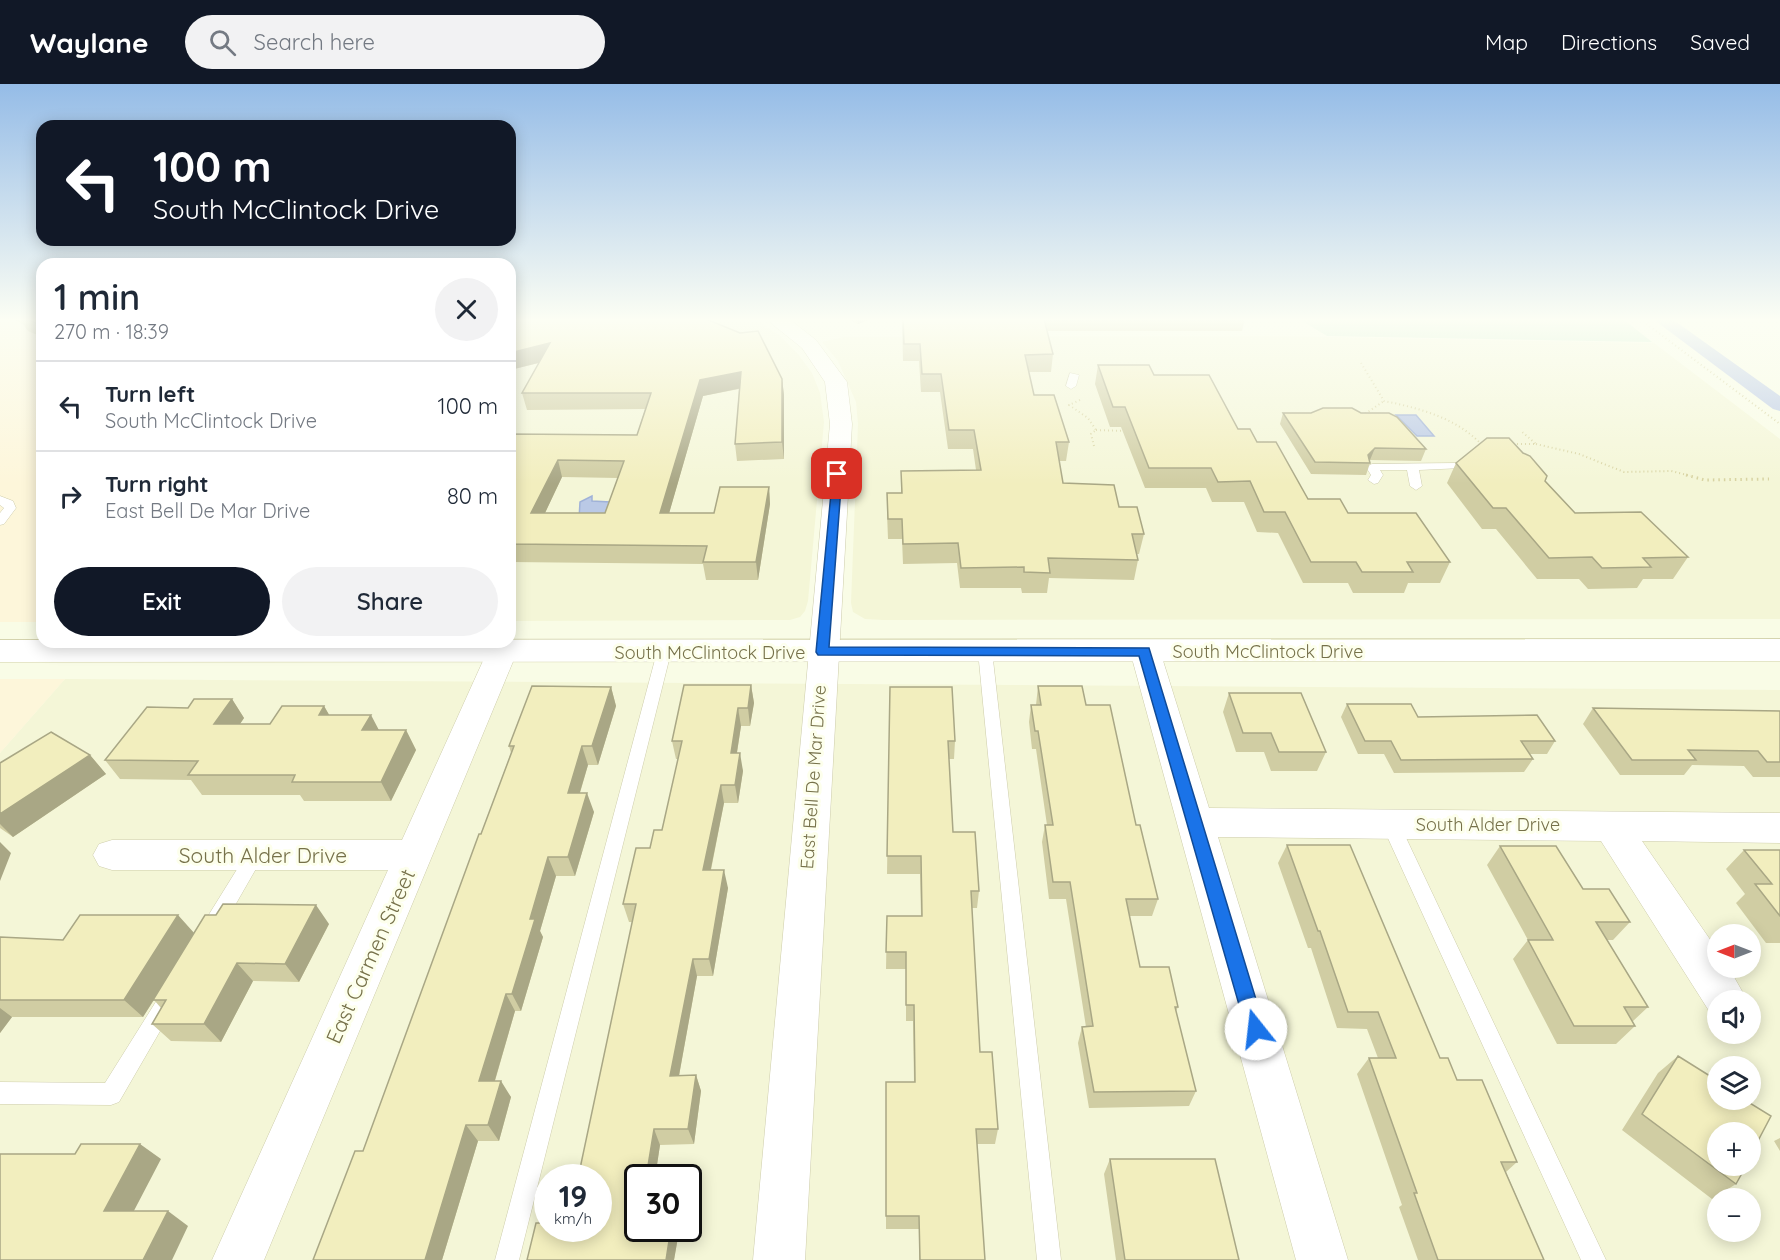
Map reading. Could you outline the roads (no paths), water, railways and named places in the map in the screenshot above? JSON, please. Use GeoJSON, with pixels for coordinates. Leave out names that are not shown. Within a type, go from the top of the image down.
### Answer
{"type":"FeatureCollection","features":[{"type":"Feature","properties":{"kind":"main road","name":"South McClintock Drive"},"geometry":{"type":"LineString","coordinates":[[0,651],[1780,650]]}},
{"type":"Feature","properties":{"kind":"street","name":"East Bell De Mar Drive"},"geometry":{"type":"LineString","coordinates":[[779,1260],[822,652],[841,424],[836,382],[831,374]]}},
{"type":"Feature","properties":{"kind":"street"},"geometry":{"type":"LineString","coordinates":[[1145,651],[1322,1260]]}},
{"type":"Feature","properties":{"kind":"street","name":"East Carmen Street"},"geometry":{"type":"LineString","coordinates":[[237,1260],[502,652]]}},
{"type":"Feature","properties":{"kind":"street","name":"South Alder Drive"},"geometry":{"type":"LineString","coordinates":[[1196,822],[1780,828]]}},
{"type":"Feature","properties":{"kind":"street"},"geometry":{"type":"LineString","coordinates":[[1611,825],[1719,990]]}},
{"type":"Feature","properties":{"kind":"street","name":"South Alder Drive"},"geometry":{"type":"LineString","coordinates":[[112,855],[414,855]]}},
{"type":"Feature","properties":{"kind":"lane"},"geometry":{"type":"LineString","coordinates":[[1071,386],[1074,375]]}},
{"type":"Feature","properties":{"kind":"lane"},"geometry":{"type":"LineString","coordinates":[[1374,480],[1377,475],[1372,467],[1458,466]]}},
{"type":"Feature","properties":{"kind":"lane"},"geometry":{"type":"LineString","coordinates":[[1412,467],[1416,486]]}},
{"type":"Feature","properties":{"kind":"lane"},"geometry":{"type":"LineString","coordinates":[[0,500],[9,504],[10,508],[0,521]]}},
{"type":"Feature","properties":{"kind":"lane"},"geometry":{"type":"LineString","coordinates":[[985,651],[1049,1260]]}},
{"type":"Feature","properties":{"kind":"lane"},"geometry":{"type":"LineString","coordinates":[[507,1260],[664,652]]}},
{"type":"Feature","properties":{"kind":"lane"},"geometry":{"type":"LineString","coordinates":[[1390,823],[1594,1260]]}},
{"type":"Feature","properties":{"kind":"lane"},"geometry":{"type":"LineString","coordinates":[[202,943],[255,855]]}},
{"type":"Feature","properties":{"kind":"lane"},"geometry":{"type":"LineString","coordinates":[[0,1093],[111,1094],[172,993]]}},
{"type":"Feature","properties":{"kind":"water"},"geometry":{"type":"Polygon","coordinates":[[[1396,415],[1416,415],[1434,436],[1417,436],[1396,415]]]}},
{"type":"Feature","properties":{"kind":"water"},"geometry":{"type":"Polygon","coordinates":[[[592,496],[592,501],[610,502],[612,512],[579,519],[580,502],[592,496]]]}},
{"type":"Feature","properties":{"kind":"waterway"},"geometry":{"type":"LineString","coordinates":[[1737,374],[1780,405]]}}]}
